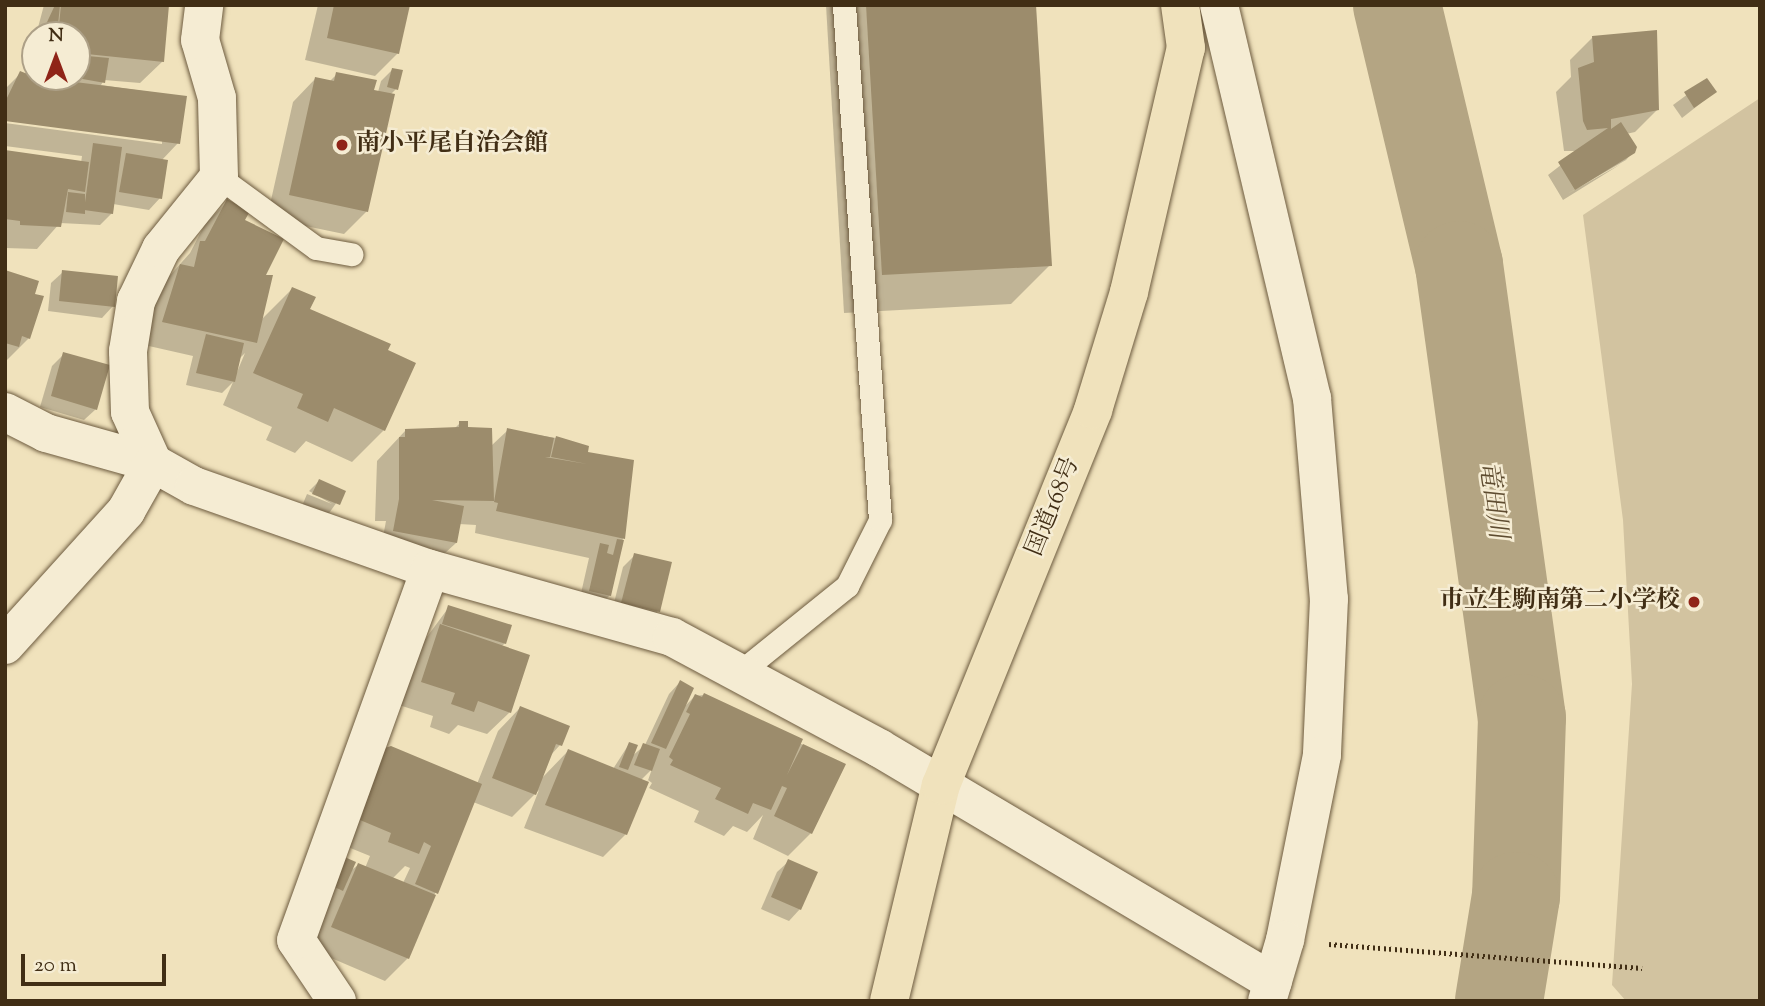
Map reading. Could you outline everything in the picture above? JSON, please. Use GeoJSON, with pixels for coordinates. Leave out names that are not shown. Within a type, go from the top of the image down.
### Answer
{"type":"FeatureCollection","features":[{"type":"Feature","properties":{"kind":"highway","name":"国道168号"},"geometry":{"type":"LineString","coordinates":[[889,1001],[941,785],[1093,410],[1113,344],[1161,170],[1186,48],[1180,5]]}},
{"type":"Feature","properties":{"kind":"street"},"geometry":{"type":"LineString","coordinates":[[153,463],[130,412],[128,351],[136,300],[161,249],[219,177],[217,98],[201,40],[204,5]]}},
{"type":"Feature","properties":{"kind":"street"},"geometry":{"type":"LineString","coordinates":[[5,412],[46,433],[153,463],[194,486],[430,569],[672,637],[941,785],[1270,992],[1285,940],[1322,755],[1329,599],[1312,398],[1219,5]]}},
{"type":"Feature","properties":{"kind":"street"},"geometry":{"type":"LineString","coordinates":[[5,645],[125,511],[153,463]]}},
{"type":"Feature","properties":{"kind":"street"},"geometry":{"type":"LineString","coordinates":[[337,1001],[296,940],[430,569]]}},
{"type":"Feature","properties":{"kind":"lane"},"geometry":{"type":"LineString","coordinates":[[738,673],[847,586],[880,520],[844,5]]}},
{"type":"Feature","properties":{"kind":"lane"},"geometry":{"type":"LineString","coordinates":[[219,177],[316,248],[351,254]]}},
{"type":"Feature","properties":{"kind":"path"},"geometry":{"type":"LineString","coordinates":[[1285,940],[1642,968]]}},
{"type":"Feature","properties":{"kind":"shaded area","name":"市立生駒南第二小学校"},"geometry":{"type":"Polygon","coordinates":[[[1760,98],[1760,1001],[1626,1001],[1612,985],[1632,684],[1623,520],[1583,215],[1760,98]]]}},
{"type":"Feature","properties":{"kind":"building"},"geometry":{"type":"Polygon","coordinates":[[[55,5],[60,5],[58,21],[48,21],[55,5]]]}},
{"type":"Feature","properties":{"kind":"building"},"geometry":{"type":"Polygon","coordinates":[[[61,5],[169,5],[164,62],[91,54],[91,21],[59,21],[61,5]]]}},
{"type":"Feature","properties":{"kind":"building"},"geometry":{"type":"Polygon","coordinates":[[[334,5],[410,5],[399,54],[327,38],[334,5]]]}},
{"type":"Feature","properties":{"kind":"building"},"geometry":{"type":"Polygon","coordinates":[[[866,5],[1036,5],[1052,266],[882,275],[866,5]]]}},
{"type":"Feature","properties":{"kind":"building"},"geometry":{"type":"Polygon","coordinates":[[[1657,30],[1659,110],[1611,119],[1611,129],[1621,122],[1637,147],[1635,153],[1575,190],[1558,162],[1608,128],[1587,130],[1583,121],[1578,68],[1594,62],[1592,36],[1657,30]]]}},
{"type":"Feature","properties":{"kind":"building"},"geometry":{"type":"Polygon","coordinates":[[[91,56],[109,58],[105,83],[91,80],[91,56]]]}},
{"type":"Feature","properties":{"kind":"building"},"geometry":{"type":"Polygon","coordinates":[[[392,68],[403,70],[398,90],[387,87],[392,68]]]}},
{"type":"Feature","properties":{"kind":"building"},"geometry":{"type":"Polygon","coordinates":[[[20,71],[21,91],[91,91],[91,84],[187,96],[180,144],[5,121],[5,102],[20,71]]]}},
{"type":"Feature","properties":{"kind":"building","name":"南小平尾自治会館"},"geometry":{"type":"Polygon","coordinates":[[[336,72],[377,80],[374,90],[395,94],[368,212],[289,195],[315,77],[334,81],[336,72]]]}},
{"type":"Feature","properties":{"kind":"building"},"geometry":{"type":"Polygon","coordinates":[[[1707,78],[1717,92],[1694,108],[1684,92],[1707,78]]]}},
{"type":"Feature","properties":{"kind":"building"},"geometry":{"type":"Polygon","coordinates":[[[93,143],[122,147],[113,214],[84,210],[93,143]]]}},
{"type":"Feature","properties":{"kind":"building"},"geometry":{"type":"Polygon","coordinates":[[[5,150],[89,162],[85,192],[68,189],[61,227],[20,225],[20,221],[5,219],[5,150]]]}},
{"type":"Feature","properties":{"kind":"building"},"geometry":{"type":"Polygon","coordinates":[[[126,153],[168,160],[162,199],[119,192],[126,153]]]}},
{"type":"Feature","properties":{"kind":"building"},"geometry":{"type":"Polygon","coordinates":[[[68,192],[85,194],[85,214],[66,212],[68,192]]]}},
{"type":"Feature","properties":{"kind":"building"},"geometry":{"type":"Polygon","coordinates":[[[227,199],[250,211],[245,220],[284,239],[266,275],[273,275],[257,343],[162,322],[180,264],[194,267],[200,241],[205,241],[227,199]]]}},
{"type":"Feature","properties":{"kind":"building"},"geometry":{"type":"Polygon","coordinates":[[[5,270],[39,281],[35,294],[44,296],[30,339],[22,336],[19,347],[5,343],[5,270]]]}},
{"type":"Feature","properties":{"kind":"building"},"geometry":{"type":"Polygon","coordinates":[[[62,270],[118,276],[115,307],[59,301],[62,270]]]}},
{"type":"Feature","properties":{"kind":"building"},"geometry":{"type":"Polygon","coordinates":[[[292,287],[316,297],[310,309],[391,344],[388,350],[416,363],[385,431],[334,408],[328,422],[297,408],[303,394],[253,373],[292,287]]]}},
{"type":"Feature","properties":{"kind":"building"},"geometry":{"type":"Polygon","coordinates":[[[206,334],[244,343],[235,382],[196,373],[206,334]]]}},
{"type":"Feature","properties":{"kind":"building"},"geometry":{"type":"Polygon","coordinates":[[[63,352],[110,365],[97,410],[51,396],[63,352]]]}},
{"type":"Feature","properties":{"kind":"building"},"geometry":{"type":"Polygon","coordinates":[[[459,421],[468,421],[468,427],[492,428],[494,501],[432,500],[464,506],[457,543],[393,531],[399,499],[399,437],[405,437],[405,429],[459,427],[459,421]]]}},
{"type":"Feature","properties":{"kind":"building"},"geometry":{"type":"Polygon","coordinates":[[[507,428],[554,438],[550,457],[545,457],[587,464],[551,457],[556,436],[589,446],[588,452],[634,460],[625,539],[496,511],[498,503],[494,502],[507,428]]]}},
{"type":"Feature","properties":{"kind":"building"},"geometry":{"type":"Polygon","coordinates":[[[319,479],[346,491],[340,505],[312,494],[319,479]]]}},
{"type":"Feature","properties":{"kind":"building"},"geometry":{"type":"Polygon","coordinates":[[[617,539],[624,540],[611,596],[589,591],[600,543],[609,545],[607,553],[613,555],[617,539]]]}},
{"type":"Feature","properties":{"kind":"building"},"geometry":{"type":"Polygon","coordinates":[[[634,553],[672,562],[660,612],[621,603],[634,553]]]}},
{"type":"Feature","properties":{"kind":"building"},"geometry":{"type":"Polygon","coordinates":[[[448,605],[512,625],[506,644],[442,624],[448,605]]]}},
{"type":"Feature","properties":{"kind":"building"},"geometry":{"type":"Polygon","coordinates":[[[440,624],[530,655],[511,713],[478,701],[474,712],[451,704],[455,693],[421,682],[440,624]]]}},
{"type":"Feature","properties":{"kind":"building"},"geometry":{"type":"Polygon","coordinates":[[[680,680],[694,688],[666,749],[651,743],[680,680]]]}},
{"type":"Feature","properties":{"kind":"building"},"geometry":{"type":"Polygon","coordinates":[[[704,693],[803,739],[787,775],[803,744],[846,764],[812,834],[774,816],[787,788],[782,786],[771,810],[753,803],[748,814],[715,799],[721,788],[670,765],[673,760],[669,757],[690,714],[686,712],[695,694],[702,697],[704,693]]]}},
{"type":"Feature","properties":{"kind":"building"},"geometry":{"type":"Polygon","coordinates":[[[520,706],[570,726],[562,746],[556,744],[536,795],[492,778],[520,706]]]}},
{"type":"Feature","properties":{"kind":"building"},"geometry":{"type":"Polygon","coordinates":[[[629,742],[638,745],[628,770],[619,767],[629,742]]]}},
{"type":"Feature","properties":{"kind":"building"},"geometry":{"type":"Polygon","coordinates":[[[643,743],[660,749],[652,771],[634,765],[643,743]]]}},
{"type":"Feature","properties":{"kind":"building"},"geometry":{"type":"Polygon","coordinates":[[[391,746],[482,784],[438,894],[415,884],[431,846],[424,842],[419,854],[388,842],[391,833],[360,820],[363,812],[358,811],[385,748],[391,746]]]}},
{"type":"Feature","properties":{"kind":"building"},"geometry":{"type":"Polygon","coordinates":[[[568,749],[649,782],[627,835],[545,805],[568,749]]]}},
{"type":"Feature","properties":{"kind":"building"},"geometry":{"type":"Polygon","coordinates":[[[340,855],[356,862],[343,891],[328,884],[340,855]]]}},
{"type":"Feature","properties":{"kind":"building"},"geometry":{"type":"Polygon","coordinates":[[[788,859],[818,872],[801,910],[771,897],[788,859]]]}},
{"type":"Feature","properties":{"kind":"building"},"geometry":{"type":"Polygon","coordinates":[[[358,863],[436,895],[409,959],[331,927],[358,863]]]}},
{"type":"Feature","properties":{"kind":"waterway","name":"竜田川"},"geometry":{"type":"LineString","coordinates":[[1397,5],[1459,265],[1522,718],[1516,896],[1499,1001]]}},
{"type":"Feature","properties":{"kind":"place","name":"南小平尾自治会館"},"geometry":{"type":"Point","coordinates":[342,145]}},
{"type":"Feature","properties":{"kind":"place","name":"市立生駒南第二小学校"},"geometry":{"type":"Point","coordinates":[1694,602]}}]}
